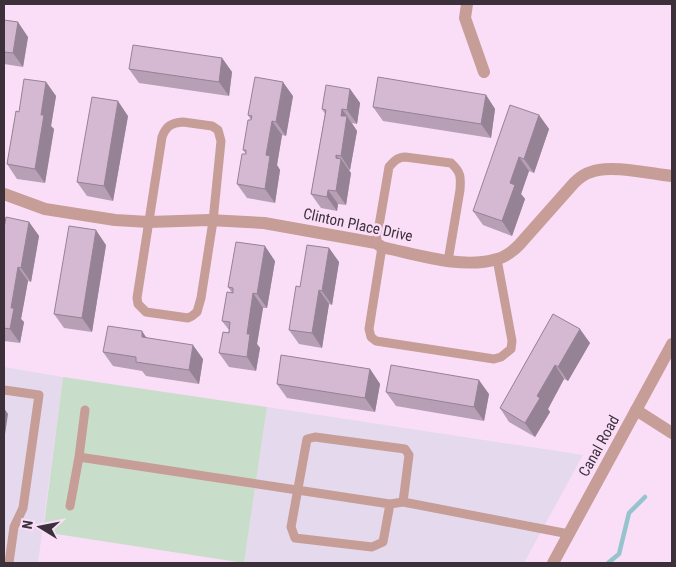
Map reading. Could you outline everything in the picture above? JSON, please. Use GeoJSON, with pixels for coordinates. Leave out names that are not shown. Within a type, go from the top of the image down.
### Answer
{"type":"FeatureCollection","features":[{"type":"Feature","properties":{"kind":"street"},"geometry":{"type":"LineString","coordinates":[[467,4],[464,18],[484,72]]}},
{"type":"Feature","properties":{"kind":"street","name":"Clinton Place Drive"},"geometry":{"type":"LineString","coordinates":[[4,194],[55,211],[115,220],[264,223],[448,260],[471,262],[497,259],[513,251],[574,183],[591,171],[614,169],[672,176]]}},
{"type":"Feature","properties":{"kind":"street","name":"Canal Road"},"geometry":{"type":"LineString","coordinates":[[553,563],[672,344]]}},
{"type":"Feature","properties":{"kind":"street"},"geometry":{"type":"LineString","coordinates":[[636,410],[672,433]]}},
{"type":"Feature","properties":{"kind":"lane"},"geometry":{"type":"LineString","coordinates":[[176,122],[212,126],[218,130],[221,141],[213,221],[202,298],[196,312],[188,318],[146,312],[138,304],[137,298],[149,222],[164,130],[176,122]]}},
{"type":"Feature","properties":{"kind":"lane"},"geometry":{"type":"LineString","coordinates":[[448,260],[460,190],[459,173],[451,164],[400,157],[389,167],[369,329],[371,337],[376,341],[494,359],[501,357],[511,349],[512,341],[497,259]]}},
{"type":"Feature","properties":{"kind":"lane"},"geometry":{"type":"LineString","coordinates":[[4,390],[39,395],[23,508],[14,527],[9,563]]}},
{"type":"Feature","properties":{"kind":"lane"},"geometry":{"type":"LineString","coordinates":[[70,506],[86,410]]}},
{"type":"Feature","properties":{"kind":"lane"},"geometry":{"type":"LineString","coordinates":[[390,504],[383,542],[372,547],[295,538],[291,527],[307,439],[315,437],[405,449],[409,455],[403,502]]}},
{"type":"Feature","properties":{"kind":"lane"},"geometry":{"type":"LineString","coordinates":[[79,457],[390,504],[403,502],[569,534]]}},
{"type":"Feature","properties":{"kind":"shaded area"},"geometry":{"type":"Polygon","coordinates":[[[4,367],[63,377],[38,563],[4,563],[4,367]]]}},
{"type":"Feature","properties":{"kind":"shaded area"},"geometry":{"type":"Polygon","coordinates":[[[267,407],[583,455],[524,563],[244,563],[267,407]]]}},
{"type":"Feature","properties":{"kind":"green space"},"geometry":{"type":"Polygon","coordinates":[[[63,377],[267,407],[244,563],[43,532],[63,377]]]}},
{"type":"Feature","properties":{"kind":"building"},"geometry":{"type":"Polygon","coordinates":[[[4,20],[18,22],[13,53],[4,52],[4,20]]]}},
{"type":"Feature","properties":{"kind":"building"},"geometry":{"type":"Polygon","coordinates":[[[133,45],[222,58],[219,82],[129,69],[133,45]]]}},
{"type":"Feature","properties":{"kind":"building"},"geometry":{"type":"Polygon","coordinates":[[[255,77],[283,82],[276,122],[272,121],[266,155],[270,156],[265,189],[237,184],[242,154],[246,154],[246,150],[243,150],[248,120],[251,120],[252,116],[248,115],[255,77]]]}},
{"type":"Feature","properties":{"kind":"building"},"geometry":{"type":"Polygon","coordinates":[[[378,77],[486,95],[481,124],[373,107],[378,77]]]}},
{"type":"Feature","properties":{"kind":"building"},"geometry":{"type":"Polygon","coordinates":[[[24,79],[46,82],[41,115],[44,115],[35,169],[7,164],[16,111],[19,112],[24,79]]]}},
{"type":"Feature","properties":{"kind":"building"},"geometry":{"type":"Polygon","coordinates":[[[326,85],[350,89],[347,110],[342,109],[341,116],[347,116],[341,156],[336,155],[336,158],[341,159],[336,191],[328,190],[327,197],[311,194],[326,110],[322,109],[326,85]]]}},
{"type":"Feature","properties":{"kind":"building"},"geometry":{"type":"Polygon","coordinates":[[[92,97],[118,101],[104,186],[77,182],[92,97]]]}},
{"type":"Feature","properties":{"kind":"building"},"geometry":{"type":"Polygon","coordinates":[[[510,105],[539,115],[524,159],[519,157],[510,183],[515,185],[502,221],[473,211],[510,105]]]}},
{"type":"Feature","properties":{"kind":"building"},"geometry":{"type":"Polygon","coordinates":[[[6,217],[29,222],[21,268],[18,267],[11,308],[14,308],[10,329],[4,328],[4,228],[6,217]]]}},
{"type":"Feature","properties":{"kind":"building"},"geometry":{"type":"Polygon","coordinates":[[[69,226],[96,230],[82,318],[54,314],[69,226]]]}},
{"type":"Feature","properties":{"kind":"building"},"geometry":{"type":"Polygon","coordinates":[[[236,242],[265,246],[257,294],[253,293],[247,334],[250,334],[247,357],[219,353],[223,332],[229,333],[230,322],[222,321],[227,292],[233,293],[233,288],[228,287],[236,242]]]}},
{"type":"Feature","properties":{"kind":"building"},"geometry":{"type":"Polygon","coordinates":[[[307,245],[329,248],[322,291],[319,290],[312,333],[289,330],[296,286],[300,287],[307,245]]]}},
{"type":"Feature","properties":{"kind":"building"},"geometry":{"type":"Polygon","coordinates":[[[553,314],[580,329],[558,367],[555,365],[537,396],[540,398],[525,423],[500,408],[553,314]]]}},
{"type":"Feature","properties":{"kind":"building"},"geometry":{"type":"Polygon","coordinates":[[[108,326],[142,331],[142,337],[193,345],[189,370],[136,362],[136,357],[103,352],[108,326]]]}},
{"type":"Feature","properties":{"kind":"building"},"geometry":{"type":"Polygon","coordinates":[[[281,355],[370,369],[365,398],[277,384],[281,355]]]}},
{"type":"Feature","properties":{"kind":"building"},"geometry":{"type":"Polygon","coordinates":[[[391,365],[479,380],[474,407],[386,392],[391,365]]]}},
{"type":"Feature","properties":{"kind":"waterway"},"geometry":{"type":"LineString","coordinates":[[608,563],[619,554],[629,513],[645,497]]}}]}
